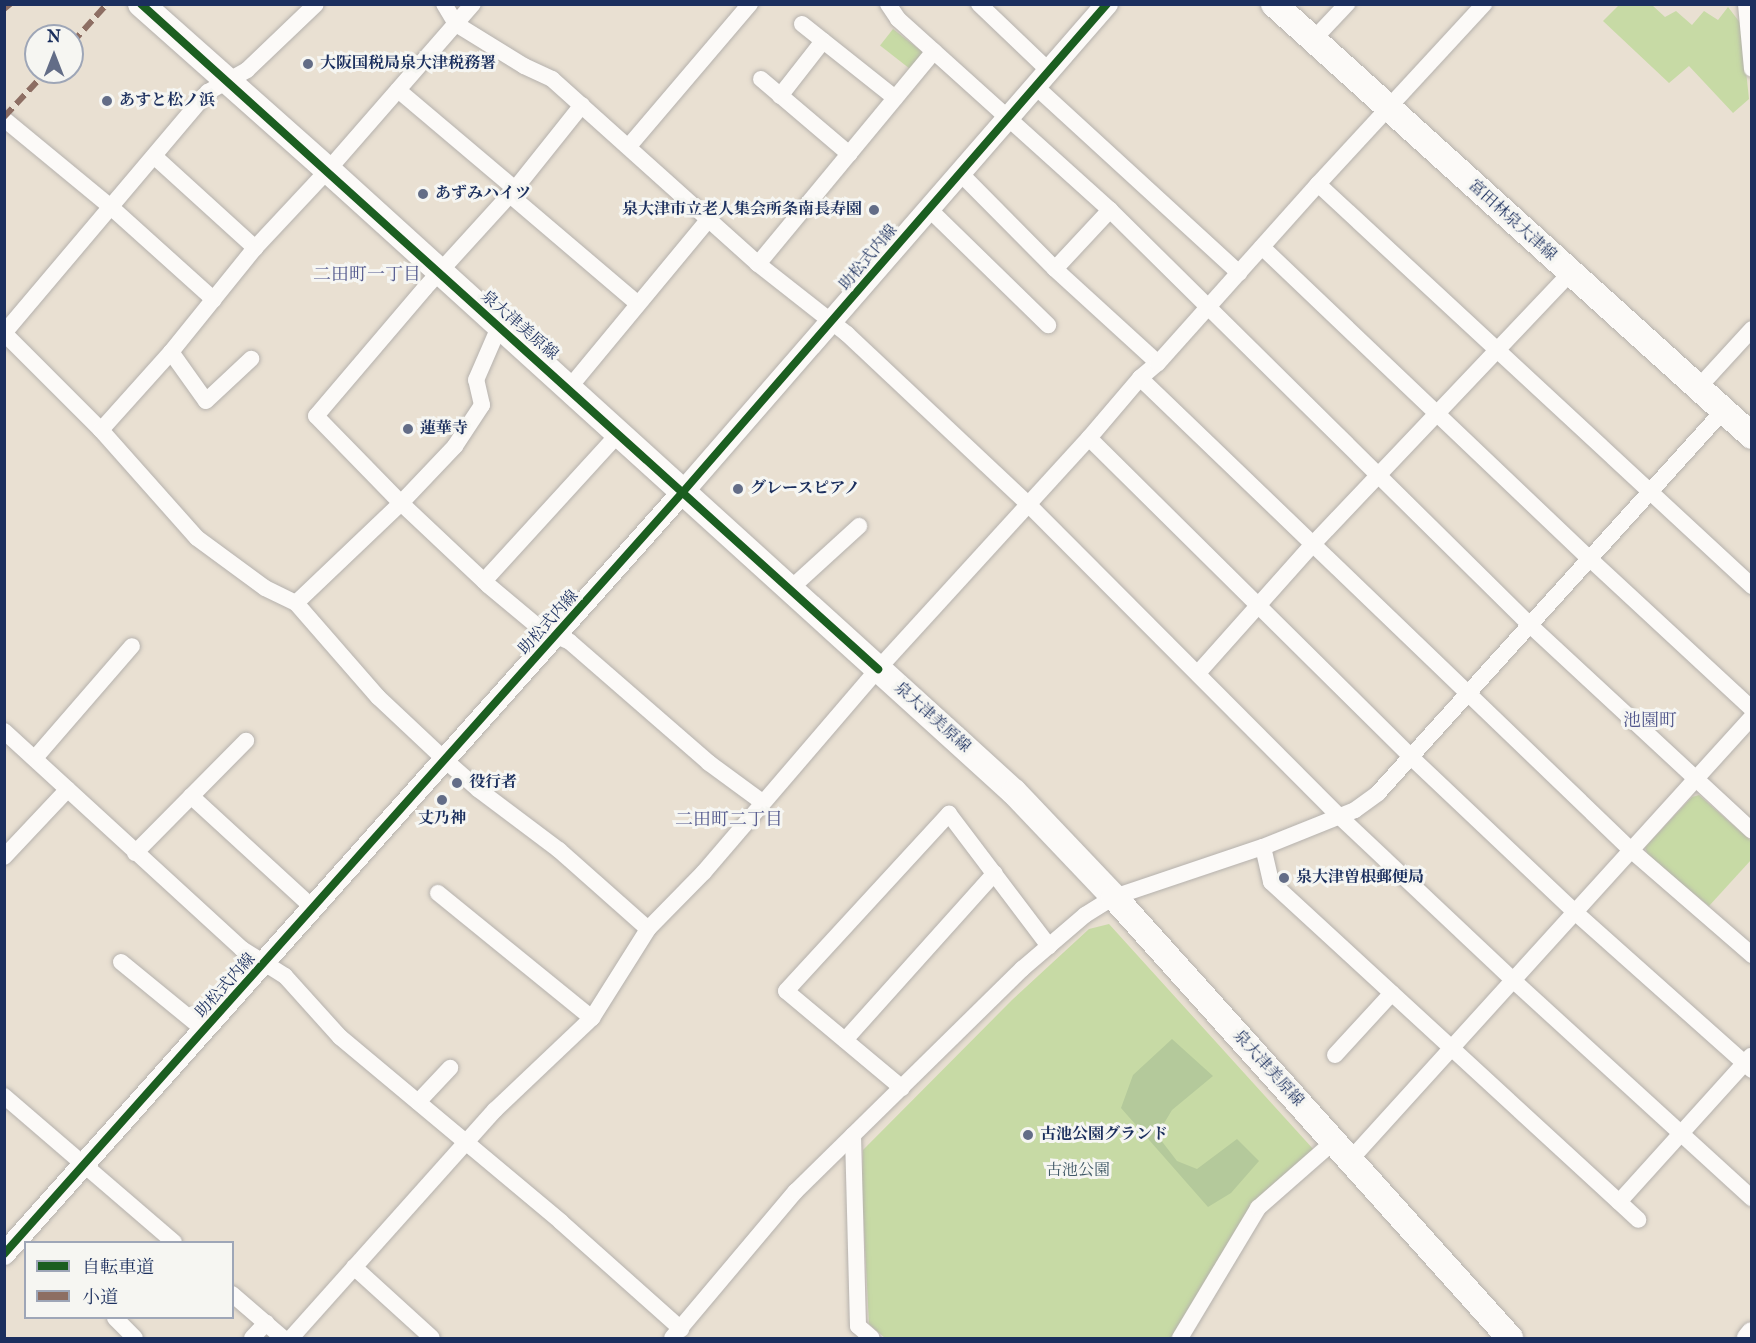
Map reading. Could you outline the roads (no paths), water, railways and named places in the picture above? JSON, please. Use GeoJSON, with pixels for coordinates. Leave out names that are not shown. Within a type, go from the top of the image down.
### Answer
{"type":"FeatureCollection","features":[{"type":"Feature","properties":{"kind":"main road","name":"富田林泉大津線"},"geometry":{"type":"LineString","coordinates":[[1274,4],[1752,435]]}},
{"type":"Feature","properties":{"kind":"main road","name":"泉大津美原線"},"geometry":{"type":"LineString","coordinates":[[150,7],[226,80],[328,170],[438,273],[569,388],[1014,792],[1114,897],[1510,1338]]}},
{"type":"Feature","properties":{"kind":"street"},"geometry":{"type":"LineString","coordinates":[[316,4],[247,70],[208,92],[4,333],[101,430],[197,538],[266,588],[296,603],[378,697],[479,790],[559,850],[648,929]]}},
{"type":"Feature","properties":{"kind":"street"},"geometry":{"type":"LineString","coordinates":[[444,4],[456,24],[524,66],[552,80],[629,146],[758,264],[847,334],[1028,504],[1338,815],[1514,981],[1752,1198]]}},
{"type":"Feature","properties":{"kind":"street"},"geometry":{"type":"LineString","coordinates":[[101,430],[171,352],[255,248],[328,170],[473,4]]}},
{"type":"Feature","properties":{"kind":"street"},"geometry":{"type":"LineString","coordinates":[[629,146],[750,4]]}},
{"type":"Feature","properties":{"kind":"street"},"geometry":{"type":"LineString","coordinates":[[888,4],[898,19],[1110,210],[1531,626],[1695,782],[1752,831]]}},
{"type":"Feature","properties":{"kind":"street"},"geometry":{"type":"LineString","coordinates":[[979,4],[1042,79],[1239,273]]}},
{"type":"Feature","properties":{"kind":"street","name":"助松式内線"},"geometry":{"type":"LineString","coordinates":[[4,1254],[28,1238],[84,1164],[682,493],[1107,4]]}},
{"type":"Feature","properties":{"kind":"street"},"geometry":{"type":"LineString","coordinates":[[1313,40],[1347,4]]}},
{"type":"Feature","properties":{"kind":"street"},"geometry":{"type":"LineString","coordinates":[[291,1338],[495,1110],[592,1018],[648,929],[704,872],[878,669],[1089,438],[1140,378],[1158,363],[1318,184],[1390,109],[1484,4]]}},
{"type":"Feature","properties":{"kind":"street"},"geometry":{"type":"LineString","coordinates":[[1746,4],[1752,69]]}},
{"type":"Feature","properties":{"kind":"street"},"geometry":{"type":"LineString","coordinates":[[802,24],[895,98]]}},
{"type":"Feature","properties":{"kind":"street"},"geometry":{"type":"LineString","coordinates":[[780,96],[823,41]]}},
{"type":"Feature","properties":{"kind":"street"},"geometry":{"type":"LineString","coordinates":[[758,264],[934,51]]}},
{"type":"Feature","properties":{"kind":"street"},"geometry":{"type":"LineString","coordinates":[[761,80],[849,154]]}},
{"type":"Feature","properties":{"kind":"street"},"geometry":{"type":"LineString","coordinates":[[398,90],[638,304]]}},
{"type":"Feature","properties":{"kind":"street"},"geometry":{"type":"LineString","coordinates":[[582,105],[512,192],[438,273],[316,416],[401,503],[484,581],[554,637],[570,642],[709,764],[762,802]]}},
{"type":"Feature","properties":{"kind":"street"},"geometry":{"type":"LineString","coordinates":[[4,119],[111,208],[214,300]]}},
{"type":"Feature","properties":{"kind":"street"},"geometry":{"type":"LineString","coordinates":[[154,156],[255,248]]}},
{"type":"Feature","properties":{"kind":"street"},"geometry":{"type":"LineString","coordinates":[[960,173],[1055,268],[1158,363]]}},
{"type":"Feature","properties":{"kind":"street"},"geometry":{"type":"LineString","coordinates":[[1318,184],[1498,349],[1650,494],[1752,586]]}},
{"type":"Feature","properties":{"kind":"street"},"geometry":{"type":"LineString","coordinates":[[928,208],[1048,325]]}},
{"type":"Feature","properties":{"kind":"street"},"geometry":{"type":"LineString","coordinates":[[1055,268],[1110,210]]}},
{"type":"Feature","properties":{"kind":"street"},"geometry":{"type":"LineString","coordinates":[[569,388],[708,220]]}},
{"type":"Feature","properties":{"kind":"street"},"geometry":{"type":"LineString","coordinates":[[1262,247],[1590,559],[1752,708]]}},
{"type":"Feature","properties":{"kind":"street"},"geometry":{"type":"LineString","coordinates":[[1198,673],[1314,543],[1570,273]]}},
{"type":"Feature","properties":{"kind":"street"},"geometry":{"type":"LineString","coordinates":[[296,603],[361,538],[401,503],[455,446],[482,405],[476,380],[499,327]]}},
{"type":"Feature","properties":{"kind":"street"},"geometry":{"type":"LineString","coordinates":[[1698,388],[1752,329]]}},
{"type":"Feature","properties":{"kind":"street"},"geometry":{"type":"LineString","coordinates":[[171,352],[206,401],[251,359]]}},
{"type":"Feature","properties":{"kind":"street"},"geometry":{"type":"LineString","coordinates":[[1140,378],[1632,851],[1752,955]]}},
{"type":"Feature","properties":{"kind":"street"},"geometry":{"type":"LineString","coordinates":[[4,731],[242,949],[285,976],[340,1037],[561,1222],[676,1334],[796,1191],[1049,946],[1085,915],[1114,897],[1263,847],[1354,810],[1378,793],[1724,410]]}},
{"type":"Feature","properties":{"kind":"street"},"geometry":{"type":"LineString","coordinates":[[484,581],[618,434]]}},
{"type":"Feature","properties":{"kind":"street"},"geometry":{"type":"LineString","coordinates":[[1089,438],[1411,757],[1576,913],[1749,1063],[1619,1202]]}},
{"type":"Feature","properties":{"kind":"street"},"geometry":{"type":"LineString","coordinates":[[789,590],[859,526]]}},
{"type":"Feature","properties":{"kind":"street"},"geometry":{"type":"LineString","coordinates":[[35,758],[132,646]]}},
{"type":"Feature","properties":{"kind":"street"},"geometry":{"type":"LineString","coordinates":[[1350,1160],[1752,717]]}},
{"type":"Feature","properties":{"kind":"street"},"geometry":{"type":"LineString","coordinates":[[135,853],[246,741]]}},
{"type":"Feature","properties":{"kind":"street"},"geometry":{"type":"LineString","coordinates":[[4,857],[68,789]]}},
{"type":"Feature","properties":{"kind":"street"},"geometry":{"type":"LineString","coordinates":[[191,796],[312,908]]}},
{"type":"Feature","properties":{"kind":"street"},"geometry":{"type":"LineString","coordinates":[[902,1088],[786,991],[949,814],[1049,946]]}},
{"type":"Feature","properties":{"kind":"street"},"geometry":{"type":"LineString","coordinates":[[1263,847],[1271,882],[1638,1220]]}},
{"type":"Feature","properties":{"kind":"street"},"geometry":{"type":"LineString","coordinates":[[845,1040],[995,873]]}},
{"type":"Feature","properties":{"kind":"street"},"geometry":{"type":"LineString","coordinates":[[438,893],[592,1018]]}},
{"type":"Feature","properties":{"kind":"street"},"geometry":{"type":"LineString","coordinates":[[121,962],[204,1030]]}},
{"type":"Feature","properties":{"kind":"street"},"geometry":{"type":"LineString","coordinates":[[1335,1056],[1392,993]]}},
{"type":"Feature","properties":{"kind":"street"},"geometry":{"type":"LineString","coordinates":[[418,1102],[450,1068]]}},
{"type":"Feature","properties":{"kind":"street"},"geometry":{"type":"LineString","coordinates":[[4,1096],[173,1241]]}},
{"type":"Feature","properties":{"kind":"street"},"geometry":{"type":"LineString","coordinates":[[853,1135],[858,1326],[872,1338]]}},
{"type":"Feature","properties":{"kind":"street"},"geometry":{"type":"LineString","coordinates":[[1180,1338],[1258,1208],[1333,1142]]}},
{"type":"Feature","properties":{"kind":"street"},"geometry":{"type":"LineString","coordinates":[[354,1267],[432,1338]]}},
{"type":"Feature","properties":{"kind":"street"},"geometry":{"type":"LineString","coordinates":[[234,1296],[283,1338]]}},
{"type":"Feature","properties":{"kind":"street"},"geometry":{"type":"LineString","coordinates":[[117,1319],[135,1338]]}},
{"type":"Feature","properties":{"kind":"street"},"geometry":{"type":"LineString","coordinates":[[252,1338],[266,1323]]}},
{"type":"Feature","properties":{"kind":"street"},"geometry":{"type":"LineString","coordinates":[[1748,1338],[1752,1334]]}},
{"type":"Feature","properties":{"kind":"place","name":"大阪国税局泉大津税務署"},"geometry":{"type":"Point","coordinates":[308,64]}},
{"type":"Feature","properties":{"kind":"place","name":"あすと松ノ浜"},"geometry":{"type":"Point","coordinates":[107,101]}},
{"type":"Feature","properties":{"kind":"place","name":"あずみハイツ"},"geometry":{"type":"Point","coordinates":[423,194]}},
{"type":"Feature","properties":{"kind":"place","name":"泉大津市立老人集会所条南長寿園"},"geometry":{"type":"Point","coordinates":[874,210]}},
{"type":"Feature","properties":{"kind":"place","name":"蓮華寺"},"geometry":{"type":"Point","coordinates":[408,429]}},
{"type":"Feature","properties":{"kind":"place","name":"グレースピアノ"},"geometry":{"type":"Point","coordinates":[738,489]}},
{"type":"Feature","properties":{"kind":"place","name":"役行者"},"geometry":{"type":"Point","coordinates":[457,783]}},
{"type":"Feature","properties":{"kind":"place","name":"丈乃神"},"geometry":{"type":"Point","coordinates":[442,800]}},
{"type":"Feature","properties":{"kind":"place","name":"泉大津曽根郵便局"},"geometry":{"type":"Point","coordinates":[1284,878]}},
{"type":"Feature","properties":{"kind":"place","name":"古池公園グランド"},"geometry":{"type":"Point","coordinates":[1028,1135]}},
{"type":"Feature","properties":{"kind":"district","name":"二田町一丁目"},"geometry":{"type":"Point","coordinates":[367,276]}},
{"type":"Feature","properties":{"kind":"district","name":"池園町"},"geometry":{"type":"Point","coordinates":[1650,722]}},
{"type":"Feature","properties":{"kind":"district","name":"二田町二丁目"},"geometry":{"type":"Point","coordinates":[729,821]}},
{"type":"Feature","properties":{"kind":"park label","name":"古池公園"},"geometry":{"type":"Point","coordinates":[1078,1171]}}]}
